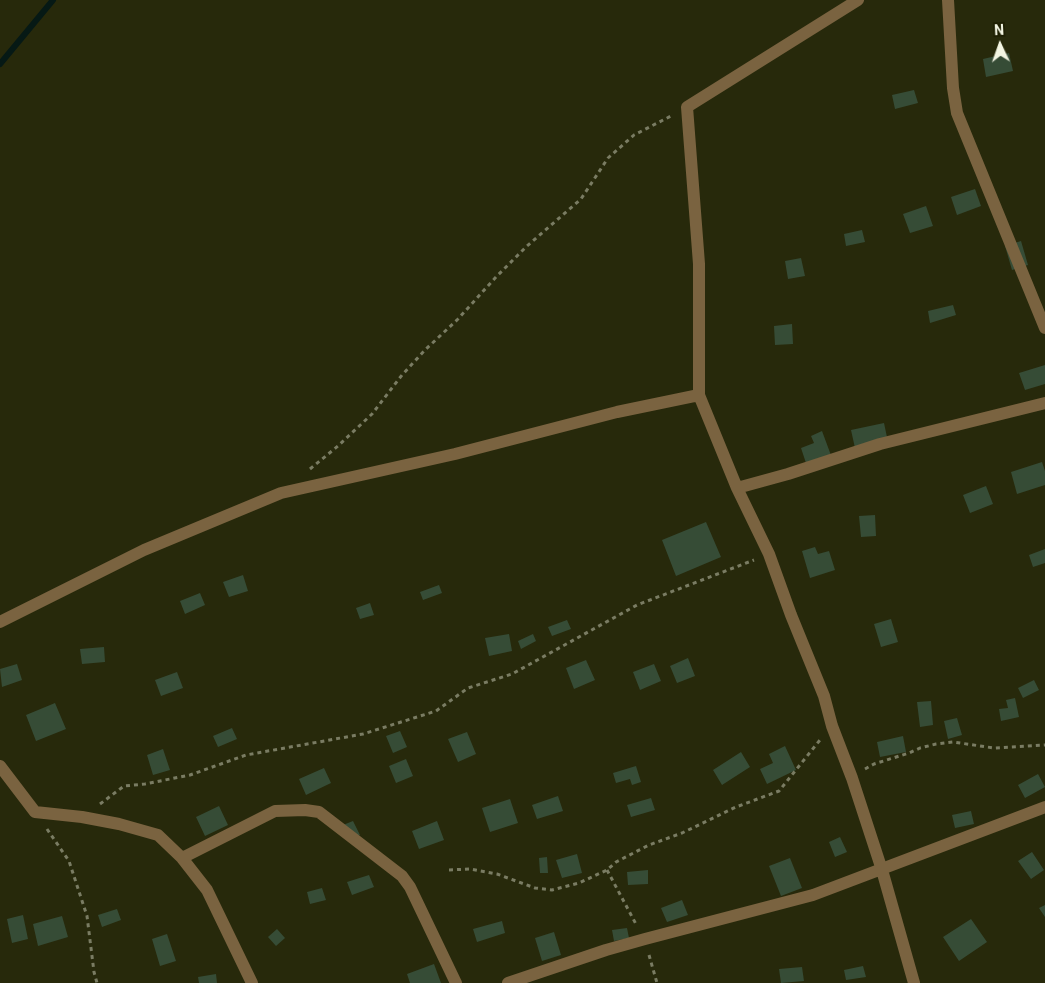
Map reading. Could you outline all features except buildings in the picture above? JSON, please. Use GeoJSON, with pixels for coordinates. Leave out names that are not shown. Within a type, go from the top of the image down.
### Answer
{"type":"FeatureCollection","features":[{"type":"Feature","properties":{"kind":"street"},"geometry":{"type":"LineString","coordinates":[[858,0],[687,108],[698,264],[699,395],[737,488],[769,554],[791,615],[824,696],[832,726],[852,778],[882,870],[914,983]]}},
{"type":"Feature","properties":{"kind":"street"},"geometry":{"type":"LineString","coordinates":[[948,0],[953,88],[957,113],[1045,328]]}},
{"type":"Feature","properties":{"kind":"street"},"geometry":{"type":"LineString","coordinates":[[0,622],[144,550],[281,493],[455,454],[617,412],[699,395]]}},
{"type":"Feature","properties":{"kind":"street"},"geometry":{"type":"LineString","coordinates":[[737,488],[788,474],[880,444],[1045,403]]}},
{"type":"Feature","properties":{"kind":"street"},"geometry":{"type":"LineString","coordinates":[[0,766],[36,812],[82,817],[119,824],[158,835],[182,858],[206,890],[252,983]]}},
{"type":"Feature","properties":{"kind":"street"},"geometry":{"type":"LineString","coordinates":[[508,983],[645,938],[813,895],[1045,807]]}},
{"type":"Feature","properties":{"kind":"street"},"geometry":{"type":"LineString","coordinates":[[182,858],[275,811],[305,810],[318,812],[402,876],[410,887],[456,983]]}},
{"type":"Feature","properties":{"kind":"path"},"geometry":{"type":"LineString","coordinates":[[310,469],[372,414],[402,375],[425,350],[458,320],[496,277],[527,246],[581,199],[608,158],[634,135],[687,108]]}},
{"type":"Feature","properties":{"kind":"path"},"geometry":{"type":"LineString","coordinates":[[82,817],[124,786],[190,775],[246,755],[363,734],[436,711],[468,688],[512,674],[637,605],[769,554]]}},
{"type":"Feature","properties":{"kind":"path"},"geometry":{"type":"LineString","coordinates":[[449,870],[470,868],[497,874],[534,888],[552,890],[579,883],[649,845],[682,833],[736,807],[779,791],[832,726]]}},
{"type":"Feature","properties":{"kind":"path"},"geometry":{"type":"LineString","coordinates":[[852,778],[874,764],[936,744],[953,742],[994,748],[1045,746]]}},
{"type":"Feature","properties":{"kind":"path"},"geometry":{"type":"LineString","coordinates":[[36,812],[69,861],[87,916],[97,983]]}},
{"type":"Feature","properties":{"kind":"waterway"},"geometry":{"type":"LineString","coordinates":[[0,64],[53,0]]}}]}
